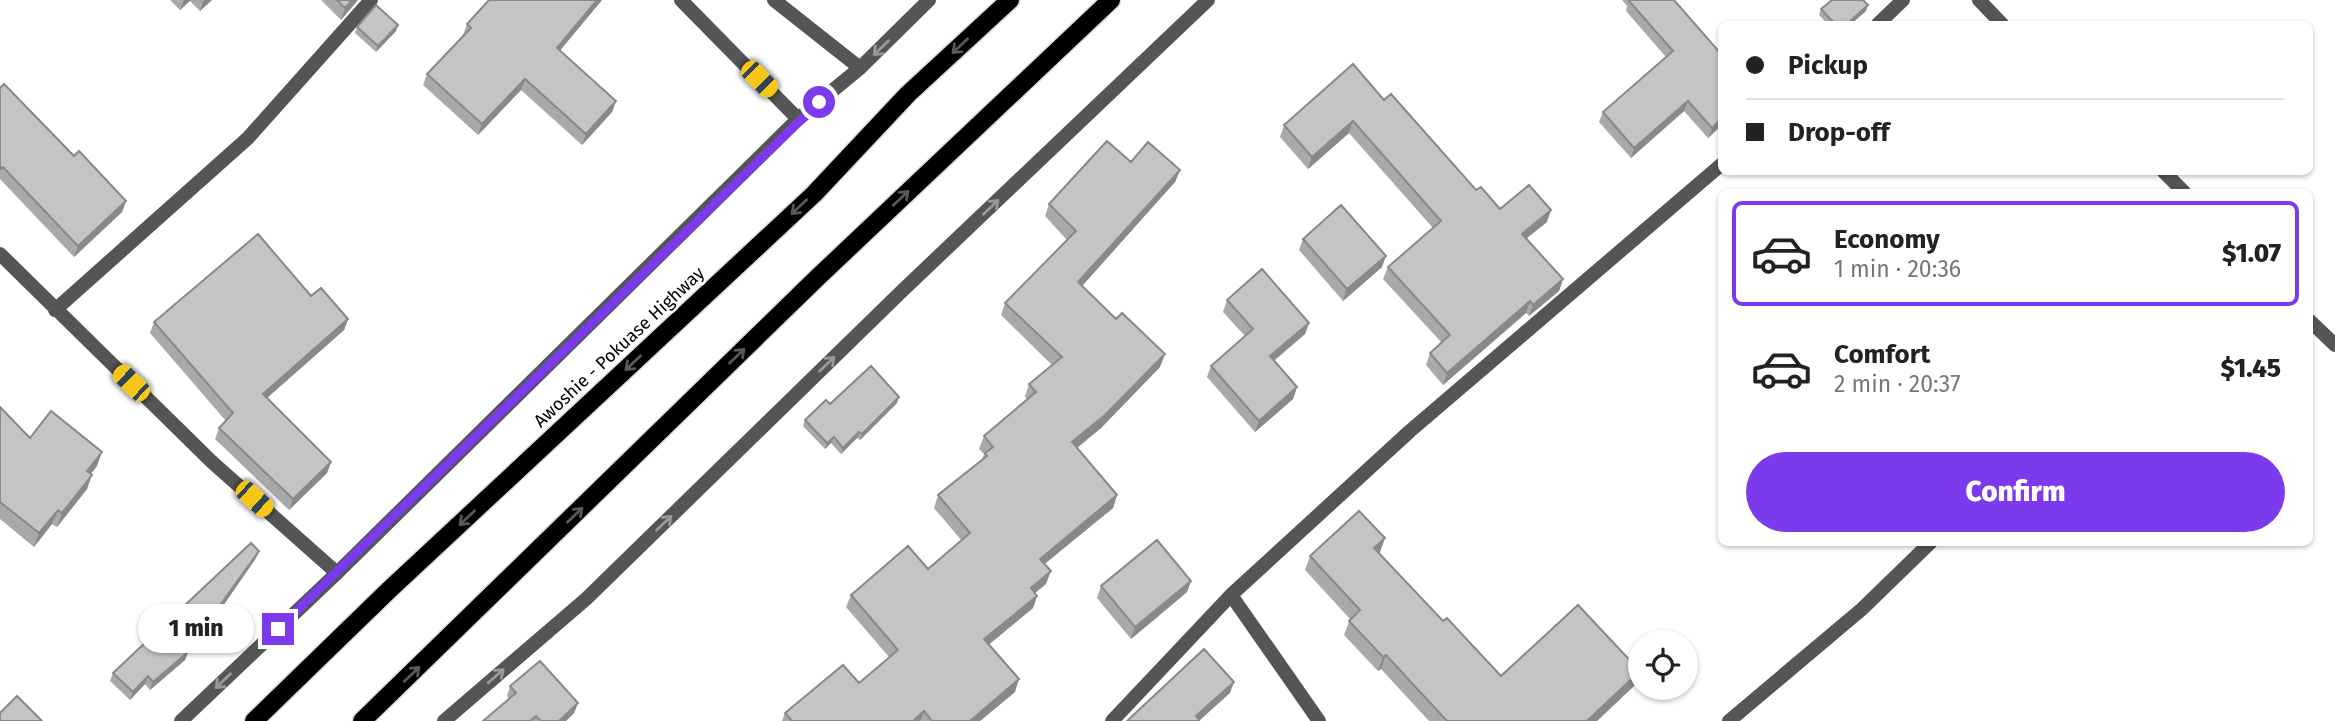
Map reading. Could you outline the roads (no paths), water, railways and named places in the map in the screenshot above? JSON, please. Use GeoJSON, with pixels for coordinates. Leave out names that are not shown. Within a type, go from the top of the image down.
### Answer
{"type":"FeatureCollection","features":[{"type":"Feature","properties":{"kind":"main road","name":"Awoshie - Pokuase Highway"},"geometry":{"type":"LineString","coordinates":[[254,721],[814,194],[908,94],[1010,0]]}},
{"type":"Feature","properties":{"kind":"main road"},"geometry":{"type":"LineString","coordinates":[[362,721],[817,278],[1111,0]]}},
{"type":"Feature","properties":{"kind":"street"},"geometry":{"type":"LineString","coordinates":[[55,310],[248,138],[371,0]]}},
{"type":"Feature","properties":{"kind":"street"},"geometry":{"type":"LineString","coordinates":[[681,0],[799,119]]}},
{"type":"Feature","properties":{"kind":"street"},"geometry":{"type":"LineString","coordinates":[[774,0],[860,68]]}},
{"type":"Feature","properties":{"kind":"street"},"geometry":{"type":"LineString","coordinates":[[181,721],[337,573],[799,119],[860,68],[929,0]]}},
{"type":"Feature","properties":{"kind":"street"},"geometry":{"type":"LineString","coordinates":[[444,721],[586,599],[903,289],[1208,0]]}},
{"type":"Feature","properties":{"kind":"street"},"geometry":{"type":"LineString","coordinates":[[1881,21],[1903,0]]}},
{"type":"Feature","properties":{"kind":"street"},"geometry":{"type":"LineString","coordinates":[[1979,0],[1999,21]]}},
{"type":"Feature","properties":{"kind":"street"},"geometry":{"type":"LineString","coordinates":[[1112,721],[1231,595],[1410,431],[1718,167]]}},
{"type":"Feature","properties":{"kind":"street"},"geometry":{"type":"LineString","coordinates":[[2167,175],[2181,189]]}},
{"type":"Feature","properties":{"kind":"street"},"geometry":{"type":"LineString","coordinates":[[0,254],[212,462],[337,573]]}},
{"type":"Feature","properties":{"kind":"street"},"geometry":{"type":"LineString","coordinates":[[2313,324],[2335,345]]}},
{"type":"Feature","properties":{"kind":"street"},"geometry":{"type":"LineString","coordinates":[[1729,721],[1862,609],[1927,546]]}},
{"type":"Feature","properties":{"kind":"street"},"geometry":{"type":"LineString","coordinates":[[1231,595],[1319,721]]}}]}
